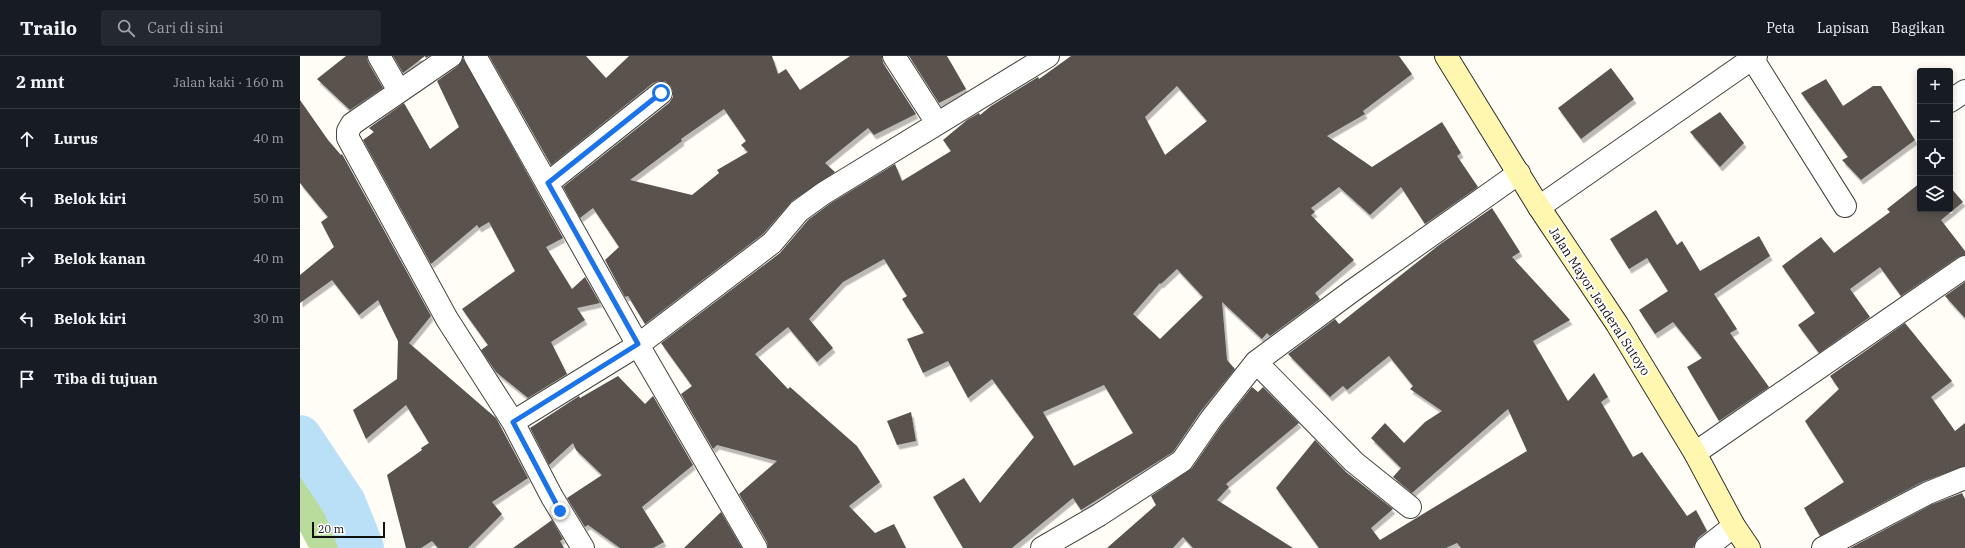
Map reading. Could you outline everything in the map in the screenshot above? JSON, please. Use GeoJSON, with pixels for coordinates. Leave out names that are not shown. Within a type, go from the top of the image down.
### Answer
{"type":"FeatureCollection","features":[{"type":"Feature","properties":{"kind":"main road","name":"Jalan Mayor Jenderal Sutoyo"},"geometry":{"type":"LineString","coordinates":[[1446,56],[1539,207],[1617,324],[1695,453],[1734,526],[1749,548]]}},
{"type":"Feature","properties":{"kind":"street"},"geometry":{"type":"LineString","coordinates":[[379,56],[399,91]]}},
{"type":"Feature","properties":{"kind":"street"},"geometry":{"type":"LineString","coordinates":[[451,56],[352,124],[348,132],[348,138],[447,318],[513,422],[552,496],[583,548]]}},
{"type":"Feature","properties":{"kind":"street"},"geometry":{"type":"LineString","coordinates":[[475,56],[638,344],[756,548]]}},
{"type":"Feature","properties":{"kind":"street"},"geometry":{"type":"LineString","coordinates":[[894,56],[937,123]]}},
{"type":"Feature","properties":{"kind":"street"},"geometry":{"type":"LineString","coordinates":[[513,422],[638,344],[772,243],[799,211],[812,202],[937,123],[1048,56]]}},
{"type":"Feature","properties":{"kind":"street"},"geometry":{"type":"LineString","coordinates":[[1539,207],[1754,57],[1845,206]]}},
{"type":"Feature","properties":{"kind":"street"},"geometry":{"type":"LineString","coordinates":[[1953,99],[1965,91]]}},
{"type":"Feature","properties":{"kind":"street"},"geometry":{"type":"LineString","coordinates":[[548,183],[661,93]]}},
{"type":"Feature","properties":{"kind":"street"},"geometry":{"type":"LineString","coordinates":[[1042,548],[1099,515],[1182,461],[1211,419],[1256,362],[1352,291],[1519,173]]}},
{"type":"Feature","properties":{"kind":"street"},"geometry":{"type":"LineString","coordinates":[[1695,453],[1965,267]]}},
{"type":"Feature","properties":{"kind":"street"},"geometry":{"type":"LineString","coordinates":[[1256,362],[1354,462],[1410,507]]}},
{"type":"Feature","properties":{"kind":"street"},"geometry":{"type":"LineString","coordinates":[[1823,548],[1928,493],[1965,478]]}},
{"type":"Feature","properties":{"kind":"street"},"geometry":{"type":"LineString","coordinates":[[1706,548],[1734,526]]}},
{"type":"Feature","properties":{"kind":"green space"},"geometry":{"type":"Polygon","coordinates":[[[300,437],[344,503],[362,548],[309,548],[300,531],[300,437]]]}},
{"type":"Feature","properties":{"kind":"building"},"geometry":{"type":"Polygon","coordinates":[[[346,56],[367,56],[368,62],[383,88],[350,110],[317,79],[346,56]]]}},
{"type":"Feature","properties":{"kind":"building"},"geometry":{"type":"Polygon","coordinates":[[[393,56],[425,56],[403,73],[393,56]]]}},
{"type":"Feature","properties":{"kind":"building"},"geometry":{"type":"Polygon","coordinates":[[[489,56],[586,56],[606,78],[629,56],[772,56],[778,74],[786,69],[800,90],[850,56],[882,56],[883,63],[916,114],[874,135],[868,128],[825,163],[835,172],[792,201],[763,234],[645,324],[628,296],[625,297],[605,260],[619,247],[593,208],[580,218],[563,187],[669,103],[673,97],[671,86],[665,81],[653,83],[551,165],[489,56]],[[724,109],[681,139],[682,141],[630,180],[692,195],[719,173],[717,170],[748,152],[741,145],[746,141],[724,109]]]}},
{"type":"Feature","properties":{"kind":"building"},"geometry":{"type":"Polygon","coordinates":[[[909,56],[947,56],[966,89],[939,103],[909,56]]]}},
{"type":"Feature","properties":{"kind":"building"},"geometry":{"type":"Polygon","coordinates":[[[1071,56],[1399,56],[1412,74],[1363,111],[1365,114],[1327,136],[1372,167],[1442,122],[1461,153],[1457,156],[1478,187],[1425,224],[1401,187],[1370,215],[1339,187],[1311,208],[1315,212],[1311,215],[1354,260],[1315,293],[1320,299],[1270,336],[1267,333],[1262,339],[1222,302],[1227,360],[1235,369],[1201,411],[1173,452],[1081,510],[1073,498],[1012,548],[963,548],[933,497],[964,478],[980,503],[1034,437],[992,379],[968,398],[948,361],[923,373],[907,339],[924,333],[902,299],[907,296],[884,259],[843,282],[809,319],[833,348],[817,362],[788,327],[755,354],[788,389],[790,387],[857,446],[880,482],[849,506],[875,533],[894,524],[906,548],[768,548],[767,542],[739,494],[777,461],[717,445],[713,449],[681,394],[692,386],[661,343],[780,253],[808,220],[831,203],[895,164],[902,181],[951,151],[943,140],[967,120],[979,113],[980,115],[991,106],[1038,77],[1039,79],[1071,56]],[[1177,86],[1145,117],[1165,155],[1207,121],[1177,86]],[[1177,269],[1161,284],[1160,283],[1133,314],[1160,339],[1203,297],[1177,269]],[[1104,385],[1043,412],[1074,466],[1133,433],[1104,385]]]}},
{"type":"Feature","properties":{"kind":"building"},"geometry":{"type":"Polygon","coordinates":[[[463,58],[563,238],[546,247],[572,289],[585,277],[600,303],[577,308],[585,320],[551,342],[567,374],[528,398],[496,372],[481,350],[488,345],[462,309],[515,271],[489,222],[479,228],[477,225],[431,264],[363,140],[374,132],[369,128],[404,103],[430,149],[459,127],[437,81],[458,66],[463,58]]]}},
{"type":"Feature","properties":{"kind":"building"},"geometry":{"type":"Polygon","coordinates":[[[1611,68],[1634,99],[1581,139],[1558,108],[1611,68]]]}},
{"type":"Feature","properties":{"kind":"building"},"geometry":{"type":"Polygon","coordinates":[[[1826,79],[1843,106],[1873,86],[1881,86],[1915,140],[1861,180],[1842,160],[1848,157],[1801,93],[1826,79]]]}},
{"type":"Feature","properties":{"kind":"building"},"geometry":{"type":"Polygon","coordinates":[[[300,100],[328,140],[341,155],[342,154],[431,316],[409,343],[496,418],[528,478],[492,502],[502,514],[468,548],[438,548],[432,541],[421,548],[406,548],[387,475],[422,450],[421,448],[429,443],[406,405],[366,439],[353,410],[397,379],[398,341],[378,300],[359,315],[332,280],[300,303],[300,275],[334,247],[321,222],[328,217],[300,183],[300,100]]]}},
{"type":"Feature","properties":{"kind":"building"},"geometry":{"type":"Polygon","coordinates":[[[1720,112],[1744,143],[1720,167],[1690,132],[1720,112]]]}},
{"type":"Feature","properties":{"kind":"building"},"geometry":{"type":"Polygon","coordinates":[[[1917,185],[1917,212],[1951,212],[1941,220],[1965,251],[1965,255],[1958,257],[1901,296],[1880,267],[1850,289],[1870,317],[1819,353],[1798,325],[1815,313],[1782,266],[1821,237],[1834,253],[1890,212],[1887,209],[1917,185]]]}},
{"type":"Feature","properties":{"kind":"building"},"geometry":{"type":"Polygon","coordinates":[[[1953,190],[1963,202],[1953,210],[1953,190]]]}},
{"type":"Feature","properties":{"kind":"building"},"geometry":{"type":"Polygon","coordinates":[[[1492,208],[1520,252],[1512,257],[1570,320],[1533,341],[1568,401],[1594,373],[1608,397],[1601,402],[1633,457],[1642,452],[1687,516],[1696,510],[1707,531],[1698,538],[1693,548],[1461,548],[1457,543],[1446,548],[1319,548],[1276,488],[1315,440],[1346,472],[1393,509],[1371,528],[1380,540],[1527,451],[1508,409],[1412,493],[1393,477],[1401,468],[1371,438],[1385,423],[1404,443],[1425,422],[1442,411],[1410,389],[1413,386],[1389,356],[1347,390],[1343,386],[1330,397],[1288,354],[1335,319],[1339,324],[1439,245],[1492,208]]]}},
{"type":"Feature","properties":{"kind":"building"},"geometry":{"type":"Polygon","coordinates":[[[1656,210],[1677,245],[1682,241],[1700,271],[1759,236],[1770,256],[1714,294],[1737,329],[1730,333],[1769,387],[1719,421],[1687,367],[1702,358],[1673,322],[1655,334],[1639,310],[1668,291],[1647,258],[1629,269],[1610,239],[1656,210]]]}},
{"type":"Feature","properties":{"kind":"building"},"geometry":{"type":"Polygon","coordinates":[[[1965,282],[1965,318],[1945,296],[1965,282]]]}},
{"type":"Feature","properties":{"kind":"building"},"geometry":{"type":"Polygon","coordinates":[[[1905,323],[1952,381],[1931,397],[1955,431],[1965,423],[1965,466],[1922,482],[1820,536],[1804,508],[1844,482],[1805,421],[1839,389],[1830,376],[1905,323]]]}},
{"type":"Feature","properties":{"kind":"building"},"geometry":{"type":"Polygon","coordinates":[[[618,376],[645,404],[653,396],[693,465],[642,507],[664,542],[653,548],[620,548],[588,525],[585,527],[567,498],[602,475],[576,450],[573,443],[549,465],[530,428],[579,396],[580,398],[618,376]]]}},
{"type":"Feature","properties":{"kind":"building"},"geometry":{"type":"Polygon","coordinates":[[[1252,387],[1258,392],[1263,387],[1299,423],[1226,484],[1229,487],[1217,500],[1293,548],[1193,548],[1183,537],[1173,548],[1107,548],[1156,505],[1151,496],[1192,468],[1221,426],[1252,387]]]}},
{"type":"Feature","properties":{"kind":"building"},"geometry":{"type":"Polygon","coordinates":[[[911,412],[916,441],[897,445],[887,421],[911,412]]]}},
{"type":"Feature","properties":{"kind":"building"},"geometry":{"type":"Polygon","coordinates":[[[1962,493],[1965,499],[1965,548],[1850,548],[1933,504],[1962,493]]]}},
{"type":"Feature","properties":{"kind":"building"},"geometry":{"type":"Polygon","coordinates":[[[721,512],[742,548],[684,548],[721,512]]]}},
{"type":"Feature","properties":{"kind":"building"},"geometry":{"type":"Polygon","coordinates":[[[552,520],[563,539],[560,541],[564,548],[513,548],[552,520]]]}},
{"type":"Feature","properties":{"kind":"waterway"},"geometry":{"type":"LineString","coordinates":[[300,437],[344,503],[362,548]]}},
{"type":"Feature","properties":{"kind":"route"},"geometry":{"type":"LineString","coordinates":[[560,511],[513,422],[638,344],[548,183],[661,93]]}}]}
